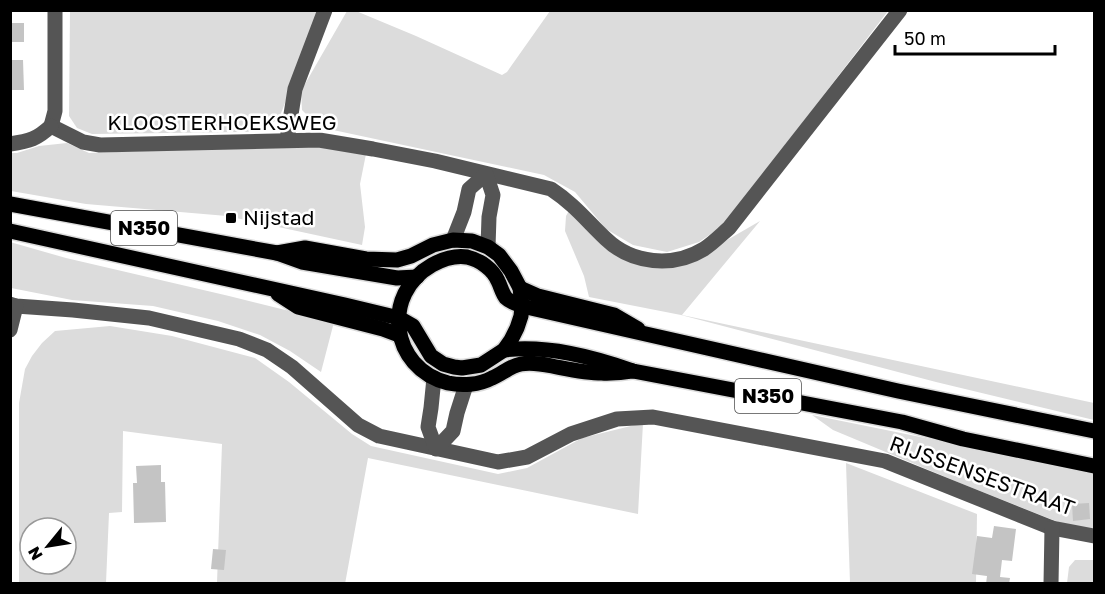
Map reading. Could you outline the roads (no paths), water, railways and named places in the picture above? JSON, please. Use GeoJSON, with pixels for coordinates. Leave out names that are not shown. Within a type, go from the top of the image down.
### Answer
{"type":"FeatureCollection","features":[{"type":"Feature","properties":{"kind":"main road","name":"N350"},"geometry":{"type":"LineString","coordinates":[[10,204],[277,253],[302,262],[398,278],[417,277]]}},
{"type":"Feature","properties":{"kind":"main road","name":"N350"},"geometry":{"type":"LineString","coordinates":[[10,231],[399,318]]}},
{"type":"Feature","properties":{"kind":"main road"},"geometry":{"type":"LineString","coordinates":[[399,318],[413,326],[431,356],[442,364],[454,367],[473,367],[492,359],[512,340],[521,316],[520,288],[511,270],[499,255],[488,247],[472,241],[453,240],[446,258]]}},
{"type":"Feature","properties":{"kind":"main road","name":"N350"},"geometry":{"type":"LineString","coordinates":[[277,253],[305,248],[381,260],[396,260],[411,256],[433,245],[453,240]]}},
{"type":"Feature","properties":{"kind":"main road"},"geometry":{"type":"LineString","coordinates":[[473,367],[466,385],[434,378],[414,362],[399,335],[402,299],[407,289],[425,269],[446,258],[458,256],[478,261],[489,268],[496,276],[508,300],[522,306]]}},
{"type":"Feature","properties":{"kind":"main road","name":"N350"},"geometry":{"type":"LineString","coordinates":[[520,288],[538,296],[614,315],[649,336]]}},
{"type":"Feature","properties":{"kind":"main road","name":"N350"},"geometry":{"type":"LineString","coordinates":[[269,289],[298,307],[399,335]]}},
{"type":"Feature","properties":{"kind":"main road","name":"N350"},"geometry":{"type":"LineString","coordinates":[[522,306],[898,391],[1095,431]]}},
{"type":"Feature","properties":{"kind":"main road","name":"RIJSSENSESTRAAT"},"geometry":{"type":"LineString","coordinates":[[504,350],[523,348],[603,360],[633,371],[902,422],[963,439],[1095,466]]}},
{"type":"Feature","properties":{"kind":"main road","name":"RIJSSENSESTRAAT"},"geometry":{"type":"LineString","coordinates":[[466,385],[481,383],[522,364],[534,363],[603,374],[633,371]]}},
{"type":"Feature","properties":{"kind":"street"},"geometry":{"type":"LineString","coordinates":[[10,144],[25,142],[40,136],[51,126],[55,111],[55,10]]}},
{"type":"Feature","properties":{"kind":"street"},"geometry":{"type":"LineString","coordinates":[[287,140],[295,89],[325,10]]}},
{"type":"Feature","properties":{"kind":"street","name":"KLOOSTERHOEKSWEG"},"geometry":{"type":"LineString","coordinates":[[51,126],[83,142],[100,145],[319,140],[435,161],[551,189],[568,200],[608,241],[629,255],[649,261],[672,261],[704,249],[729,228],[900,10]]}},
{"type":"Feature","properties":{"kind":"street"},"geometry":{"type":"LineString","coordinates":[[453,240],[464,212],[469,189],[486,174],[493,195],[488,247]]}},
{"type":"Feature","properties":{"kind":"street"},"geometry":{"type":"LineString","coordinates":[[10,330],[13,305]]}},
{"type":"Feature","properties":{"kind":"street","name":"RIJSSENSESTRAAT"},"geometry":{"type":"LineString","coordinates":[[13,305],[149,318],[239,339],[267,350],[292,367],[367,431],[379,436],[436,449],[498,462],[527,457],[572,434],[617,419],[653,417],[885,461],[1052,528],[1095,536]]}},
{"type":"Feature","properties":{"kind":"street"},"geometry":{"type":"LineString","coordinates":[[434,378],[428,427],[436,449],[453,430],[466,385]]}},
{"type":"Feature","properties":{"kind":"street"},"geometry":{"type":"LineString","coordinates":[[1051,584],[1052,528]]}},
{"type":"Feature","properties":{"kind":"place","name":"Nijstad"},"geometry":{"type":"Point","coordinates":[231,218]}}]}
